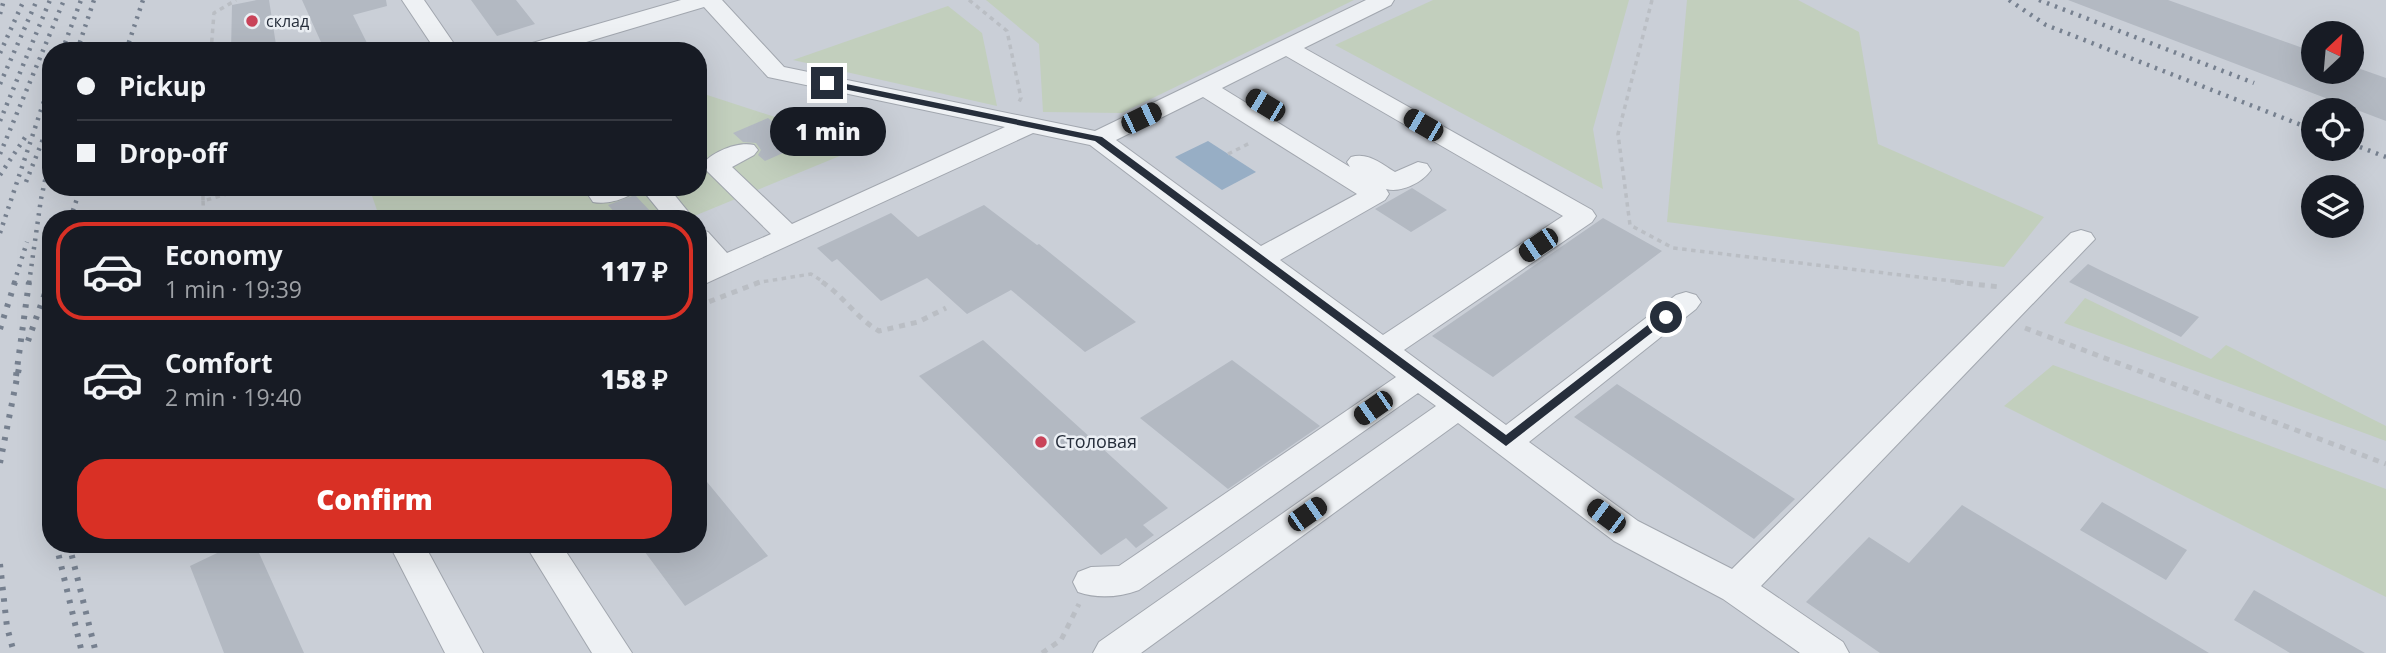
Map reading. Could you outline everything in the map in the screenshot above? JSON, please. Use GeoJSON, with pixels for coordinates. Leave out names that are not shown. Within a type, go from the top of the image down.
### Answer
{"type":"FeatureCollection","features":[{"type":"Feature","properties":{"kind":"street"},"geometry":{"type":"LineString","coordinates":[[414,0],[442,42]]}},
{"type":"Feature","properties":{"kind":"street"},"geometry":{"type":"LineString","coordinates":[[561,42],[705,0]]}},
{"type":"Feature","properties":{"kind":"street"},"geometry":{"type":"LineString","coordinates":[[710,0],[776,72],[1098,139],[1626,531],[1736,588],[1829,653]]}},
{"type":"Feature","properties":{"kind":"street"},"geometry":{"type":"LineString","coordinates":[[1098,139],[1383,0]]}},
{"type":"Feature","properties":{"kind":"street"},"geometry":{"type":"LineString","coordinates":[[1286,47],[1582,216],[1382,350]]}},
{"type":"Feature","properties":{"kind":"street"},"geometry":{"type":"LineString","coordinates":[[1213,83],[1394,183],[1418,170]]}},
{"type":"Feature","properties":{"kind":"street"},"geometry":{"type":"LineString","coordinates":[[1213,83],[1376,194],[1260,259]]}},
{"type":"Feature","properties":{"kind":"street"},"geometry":{"type":"LineString","coordinates":[[707,274],[1018,122]]}},
{"type":"Feature","properties":{"kind":"street"},"geometry":{"type":"LineString","coordinates":[[744,150],[715,165],[789,236]]}},
{"type":"Feature","properties":{"kind":"street"},"geometry":{"type":"LineString","coordinates":[[661,196],[673,210]]}},
{"type":"Feature","properties":{"kind":"street"},"geometry":{"type":"LineString","coordinates":[[1736,588],[2081,239]]}},
{"type":"Feature","properties":{"kind":"street"},"geometry":{"type":"LineString","coordinates":[[707,248],[723,266]]}},
{"type":"Feature","properties":{"kind":"street"},"geometry":{"type":"LineString","coordinates":[[1506,442],[1686,302]]}},
{"type":"Feature","properties":{"kind":"street"},"geometry":{"type":"LineString","coordinates":[[1091,582],[1126,580],[1418,376]]}},
{"type":"Feature","properties":{"kind":"street"},"geometry":{"type":"LineString","coordinates":[[1112,653],[1458,406]]}},
{"type":"Feature","properties":{"kind":"street"},"geometry":{"type":"LineString","coordinates":[[411,553],[464,653]]}},
{"type":"Feature","properties":{"kind":"street"},"geometry":{"type":"LineString","coordinates":[[548,553],[613,653]]}},
{"type":"Feature","properties":{"kind":"path"},"geometry":{"type":"LineString","coordinates":[[212,42],[215,13],[236,0]]}},
{"type":"Feature","properties":{"kind":"path"},"geometry":{"type":"LineString","coordinates":[[969,0],[1007,31],[1021,99],[1018,122]]}},
{"type":"Feature","properties":{"kind":"path"},"geometry":{"type":"LineString","coordinates":[[1652,0],[1618,134],[1630,225],[1673,248],[2030,290]]}},
{"type":"Feature","properties":{"kind":"path"},"geometry":{"type":"LineString","coordinates":[[203,196],[204,210]]}},
{"type":"Feature","properties":{"kind":"path"},"geometry":{"type":"LineString","coordinates":[[203,201],[220,196]]}},
{"type":"Feature","properties":{"kind":"path"},"geometry":{"type":"LineString","coordinates":[[707,302],[764,280],[811,274],[838,292],[863,322],[879,331],[918,322],[946,308]]}},
{"type":"Feature","properties":{"kind":"path"},"geometry":{"type":"LineString","coordinates":[[2001,319],[2386,464]]}},
{"type":"Feature","properties":{"kind":"path"},"geometry":{"type":"LineString","coordinates":[[1042,653],[1061,640],[1091,582]]}},
{"type":"Feature","properties":{"kind":"shaded area"},"geometry":{"type":"Polygon","coordinates":[[[0,0],[2386,0],[2386,653],[0,653],[0,0]]]}},
{"type":"Feature","properties":{"kind":"green space"},"geometry":{"type":"Polygon","coordinates":[[[986,0],[1354,0],[1122,113],[1043,112],[1039,44],[986,0]]]}},
{"type":"Feature","properties":{"kind":"green space"},"geometry":{"type":"Polygon","coordinates":[[[1433,0],[1629,0],[1593,129],[1603,189],[1335,45],[1433,0]]]}},
{"type":"Feature","properties":{"kind":"green space"},"geometry":{"type":"Polygon","coordinates":[[[1687,0],[1798,0],[1859,32],[1878,144],[2044,217],[2004,267],[1667,222],[1687,0]]]}},
{"type":"Feature","properties":{"kind":"green space"},"geometry":{"type":"Polygon","coordinates":[[[948,6],[982,33],[997,106],[793,60],[948,6]]]}},
{"type":"Feature","properties":{"kind":"green space"},"geometry":{"type":"Polygon","coordinates":[[[707,95],[864,146],[707,211],[377,210],[372,196],[707,196],[707,95]]]}},
{"type":"Feature","properties":{"kind":"green space"},"geometry":{"type":"Polygon","coordinates":[[[2085,298],[2211,359],[2226,345],[2386,426],[2386,441],[2064,323],[2085,298]]]}},
{"type":"Feature","properties":{"kind":"green space"},"geometry":{"type":"Polygon","coordinates":[[[2053,365],[2386,489],[2386,597],[2004,406],[2053,365]]]}},
{"type":"Feature","properties":{"kind":"water"},"geometry":{"type":"Polygon","coordinates":[[[1208,141],[1256,172],[1222,190],[1175,157],[1208,141]]]}},
{"type":"Feature","properties":{"kind":"building","name":"склад"},"geometry":{"type":"Polygon","coordinates":[[[269,0],[276,42],[231,42],[232,5],[269,0]]]}},
{"type":"Feature","properties":{"kind":"building"},"geometry":{"type":"Polygon","coordinates":[[[302,0],[386,0],[387,6],[353,15],[366,42],[321,42],[302,0]]]}},
{"type":"Feature","properties":{"kind":"building"},"geometry":{"type":"Polygon","coordinates":[[[471,0],[516,0],[535,24],[497,36],[471,0]]]}},
{"type":"Feature","properties":{"kind":"building"},"geometry":{"type":"Polygon","coordinates":[[[2068,0],[2168,0],[2301,47],[2301,84],[2364,84],[2364,70],[2386,78],[2386,121],[2364,113],[2364,98],[2326,98],[2068,0]]]}},
{"type":"Feature","properties":{"kind":"building"},"geometry":{"type":"Polygon","coordinates":[[[768,118],[801,145],[765,161],[758,155],[761,150],[756,143],[743,142],[733,133],[768,118]]]}},
{"type":"Feature","properties":{"kind":"building"},"geometry":{"type":"Polygon","coordinates":[[[1412,188],[1447,210],[1411,232],[1375,209],[1412,188]]]}},
{"type":"Feature","properties":{"kind":"building"},"geometry":{"type":"Polygon","coordinates":[[[636,196],[649,210],[613,210],[608,205],[636,196]]]}},
{"type":"Feature","properties":{"kind":"building"},"geometry":{"type":"Polygon","coordinates":[[[984,205],[1039,244],[1136,322],[1085,352],[1011,290],[967,314],[927,278],[881,301],[837,259],[832,262],[817,248],[891,213],[918,237],[984,205]]]}},
{"type":"Feature","properties":{"kind":"building"},"geometry":{"type":"Polygon","coordinates":[[[1603,218],[1662,251],[1493,377],[1432,336],[1603,218]]]}},
{"type":"Feature","properties":{"kind":"building"},"geometry":{"type":"Polygon","coordinates":[[[2088,264],[2199,317],[2181,337],[2069,282],[2088,264]]]}},
{"type":"Feature","properties":{"kind":"building","name":"Столовая"},"geometry":{"type":"Polygon","coordinates":[[[983,340],[1168,508],[1143,525],[1154,535],[1136,548],[1126,538],[1101,555],[919,376],[983,340]]]}},
{"type":"Feature","properties":{"kind":"building"},"geometry":{"type":"Polygon","coordinates":[[[1232,360],[1320,426],[1228,489],[1140,418],[1232,360]]]}},
{"type":"Feature","properties":{"kind":"building"},"geometry":{"type":"Polygon","coordinates":[[[1617,384],[1795,499],[1754,539],[1574,417],[1617,384]]]}},
{"type":"Feature","properties":{"kind":"building"},"geometry":{"type":"Polygon","coordinates":[[[707,482],[768,556],[685,606],[646,553],[707,553],[707,482]]]}},
{"type":"Feature","properties":{"kind":"building"},"geometry":{"type":"Polygon","coordinates":[[[2102,502],[2187,550],[2166,580],[2080,530],[2102,502]]]}},
{"type":"Feature","properties":{"kind":"building"},"geometry":{"type":"Polygon","coordinates":[[[1962,505],[2209,653],[1880,653],[1806,602],[1869,537],[1909,563],[1962,505]]]}},
{"type":"Feature","properties":{"kind":"building"},"geometry":{"type":"Polygon","coordinates":[[[217,553],[259,553],[304,653],[224,653],[190,566],[217,553]]]}},
{"type":"Feature","properties":{"kind":"building"},"geometry":{"type":"Polygon","coordinates":[[[2254,590],[2365,653],[2290,653],[2234,620],[2254,590]]]}},
{"type":"Feature","properties":{"kind":"railway"},"geometry":{"type":"LineString","coordinates":[[0,14],[4,0]]}},
{"type":"Feature","properties":{"kind":"railway"},"geometry":{"type":"LineString","coordinates":[[0,53],[24,0]]}},
{"type":"Feature","properties":{"kind":"railway"},"geometry":{"type":"LineString","coordinates":[[0,84],[37,0]]}},
{"type":"Feature","properties":{"kind":"railway"},"geometry":{"type":"LineString","coordinates":[[0,121],[50,0]]}},
{"type":"Feature","properties":{"kind":"railway"},"geometry":{"type":"LineString","coordinates":[[47,42],[64,0]]}},
{"type":"Feature","properties":{"kind":"railway"},"geometry":{"type":"LineString","coordinates":[[65,42],[81,0]]}},
{"type":"Feature","properties":{"kind":"railway"},"geometry":{"type":"LineString","coordinates":[[80,42],[94,0]]}},
{"type":"Feature","properties":{"kind":"railway"},"geometry":{"type":"LineString","coordinates":[[129,42],[143,0]]}},
{"type":"Feature","properties":{"kind":"railway"},"geometry":{"type":"LineString","coordinates":[[2009,0],[2046,25],[2301,125]]}},
{"type":"Feature","properties":{"kind":"railway"},"geometry":{"type":"LineString","coordinates":[[2039,0],[2254,83]]}},
{"type":"Feature","properties":{"kind":"railway"},"geometry":{"type":"LineString","coordinates":[[0,154],[42,53]]}},
{"type":"Feature","properties":{"kind":"railway"},"geometry":{"type":"LineString","coordinates":[[0,233],[42,107]]}},
{"type":"Feature","properties":{"kind":"railway"},"geometry":{"type":"LineString","coordinates":[[0,175],[26,136]]}},
{"type":"Feature","properties":{"kind":"railway"},"geometry":{"type":"LineString","coordinates":[[26,182],[42,142]]}},
{"type":"Feature","properties":{"kind":"railway"},"geometry":{"type":"LineString","coordinates":[[2364,149],[2386,157]]}},
{"type":"Feature","properties":{"kind":"railway"},"geometry":{"type":"LineString","coordinates":[[29,283],[42,194]]}},
{"type":"Feature","properties":{"kind":"railway"},"geometry":{"type":"LineString","coordinates":[[73,210],[78,196]]}},
{"type":"Feature","properties":{"kind":"railway"},"geometry":{"type":"LineString","coordinates":[[14,283],[27,242]]}},
{"type":"Feature","properties":{"kind":"railway"},"geometry":{"type":"LineString","coordinates":[[0,329],[15,282]]}},
{"type":"Feature","properties":{"kind":"railway"},"geometry":{"type":"LineString","coordinates":[[16,376],[29,282]]}},
{"type":"Feature","properties":{"kind":"railway"},"geometry":{"type":"LineString","coordinates":[[28,341],[42,302]]}},
{"type":"Feature","properties":{"kind":"railway"},"geometry":{"type":"LineString","coordinates":[[0,463],[19,368]]}},
{"type":"Feature","properties":{"kind":"railway"},"geometry":{"type":"LineString","coordinates":[[58,553],[82,653]]}},
{"type":"Feature","properties":{"kind":"railway"},"geometry":{"type":"LineString","coordinates":[[71,553],[96,653]]}},
{"type":"Feature","properties":{"kind":"railway"},"geometry":{"type":"LineString","coordinates":[[0,564],[7,627],[14,653]]}},
{"type":"Feature","properties":{"kind":"place","name":"склад"},"geometry":{"type":"Point","coordinates":[252,21]}},
{"type":"Feature","properties":{"kind":"place","name":"Столовая"},"geometry":{"type":"Point","coordinates":[1041,442]}},
{"type":"Feature","properties":{"kind":"route"},"geometry":{"type":"LineString","coordinates":[[827,83],[1098,139],[1506,442],[1666,317]]}}]}
